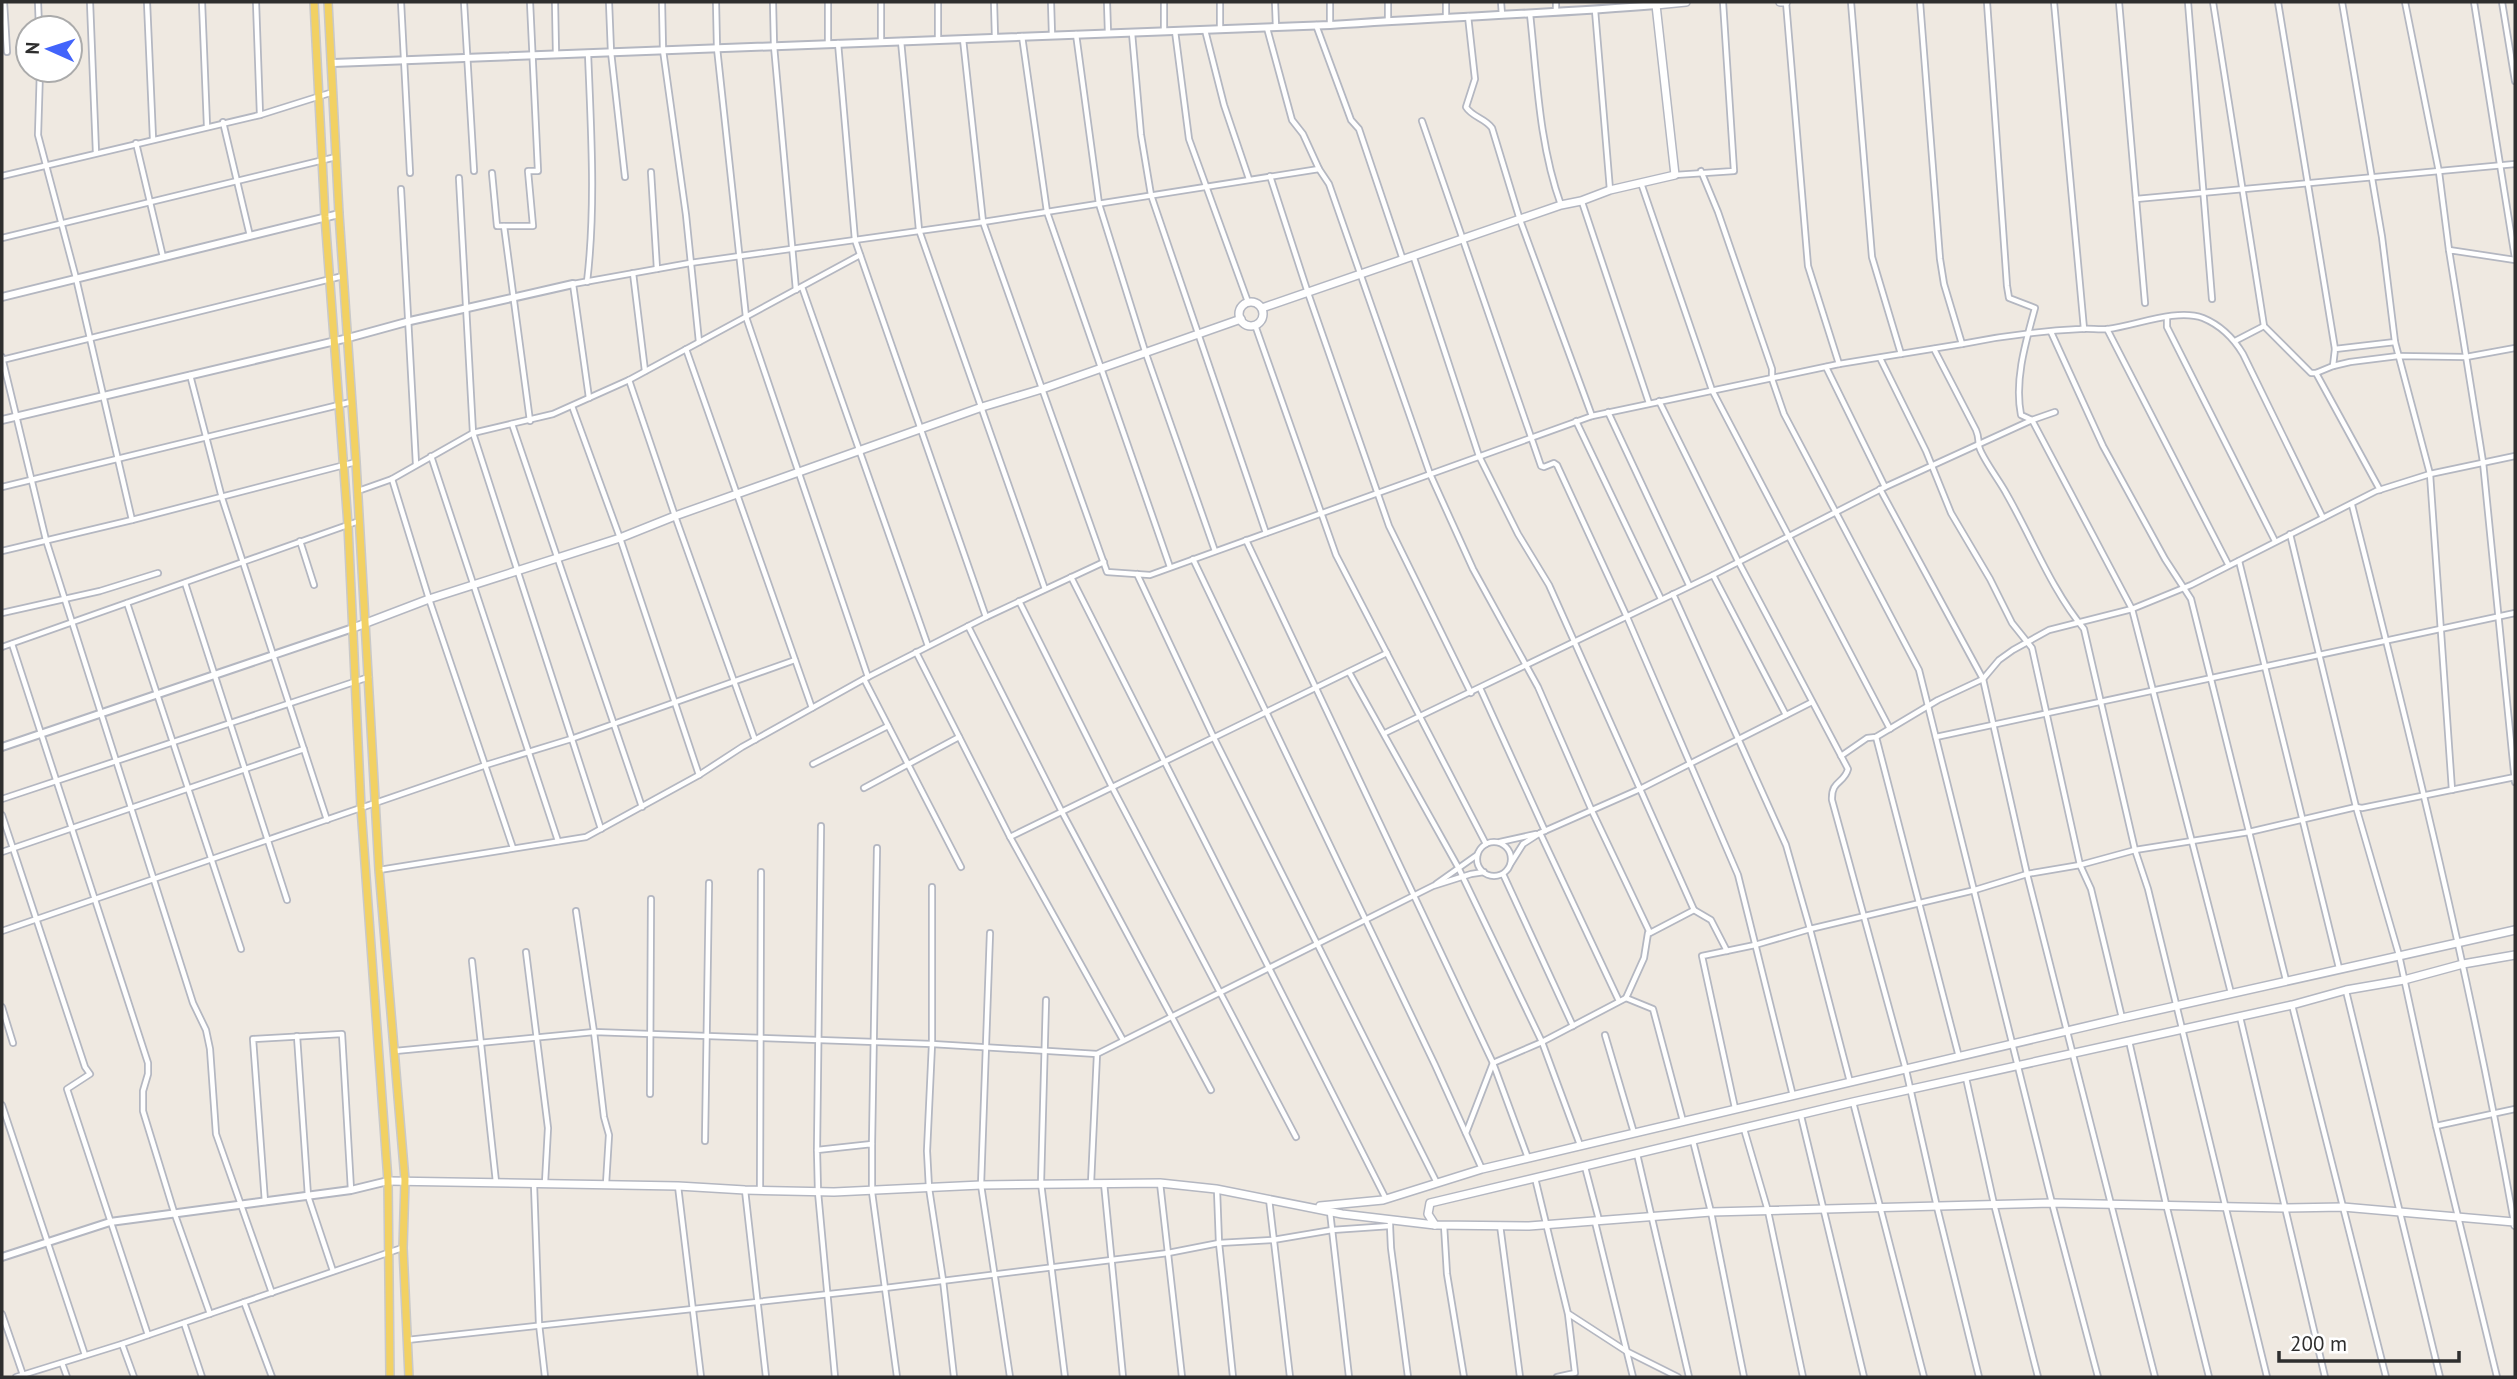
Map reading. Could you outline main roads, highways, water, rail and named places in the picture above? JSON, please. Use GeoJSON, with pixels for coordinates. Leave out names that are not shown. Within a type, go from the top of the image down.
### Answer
{"type":"FeatureCollection","features":[{"type":"Feature","properties":{"kind":"main road"},"geometry":{"type":"LineString","coordinates":[[314,2],[325,217],[348,524],[361,808],[388,1181],[390,1377]]}},
{"type":"Feature","properties":{"kind":"main road"},"geometry":{"type":"LineString","coordinates":[[328,2],[379,870],[405,1180],[403,1248],[409,1377]]}},
{"type":"Feature","properties":{"kind":"main road"},"geometry":{"type":"LineString","coordinates":[[1262,308],[1362,276],[1561,205],[1675,174],[1656,5],[1686,2]]}},
{"type":"Feature","properties":{"kind":"main road"},"geometry":{"type":"LineString","coordinates":[[1780,2],[1786,2]]}},
{"type":"Feature","properties":{"kind":"main road"},"geometry":{"type":"LineString","coordinates":[[1248,302],[1258,303],[1262,308],[1262,318],[1255,325],[1245,324],[1241,319],[1240,309],[1248,302]]}},
{"type":"Feature","properties":{"kind":"main road"},"geometry":{"type":"LineString","coordinates":[[353,628],[429,599],[620,538],[982,407],[1241,319]]}},
{"type":"Feature","properties":{"kind":"main road"},"geometry":{"type":"LineString","coordinates":[[1310,1207],[1386,1199],[1482,1169],[1528,1158],[2175,1005],[2515,930]]}},
{"type":"Feature","properties":{"kind":"main road"},"geometry":{"type":"LineString","coordinates":[[1440,1225],[1429,1214],[1430,1203],[1853,1102],[2182,1030],[2346,990],[2404,980],[2463,964],[2515,955]]}},
{"type":"Feature","properties":{"kind":"main road"},"geometry":{"type":"LineString","coordinates":[[388,1181],[606,1184],[818,1192],[872,1192],[1041,1183],[1160,1183],[1216,1189],[1390,1223],[1440,1225],[1546,1225],[1711,1212],[2052,1203],[2285,1209],[2343,1207],[2515,1223]]}}]}
